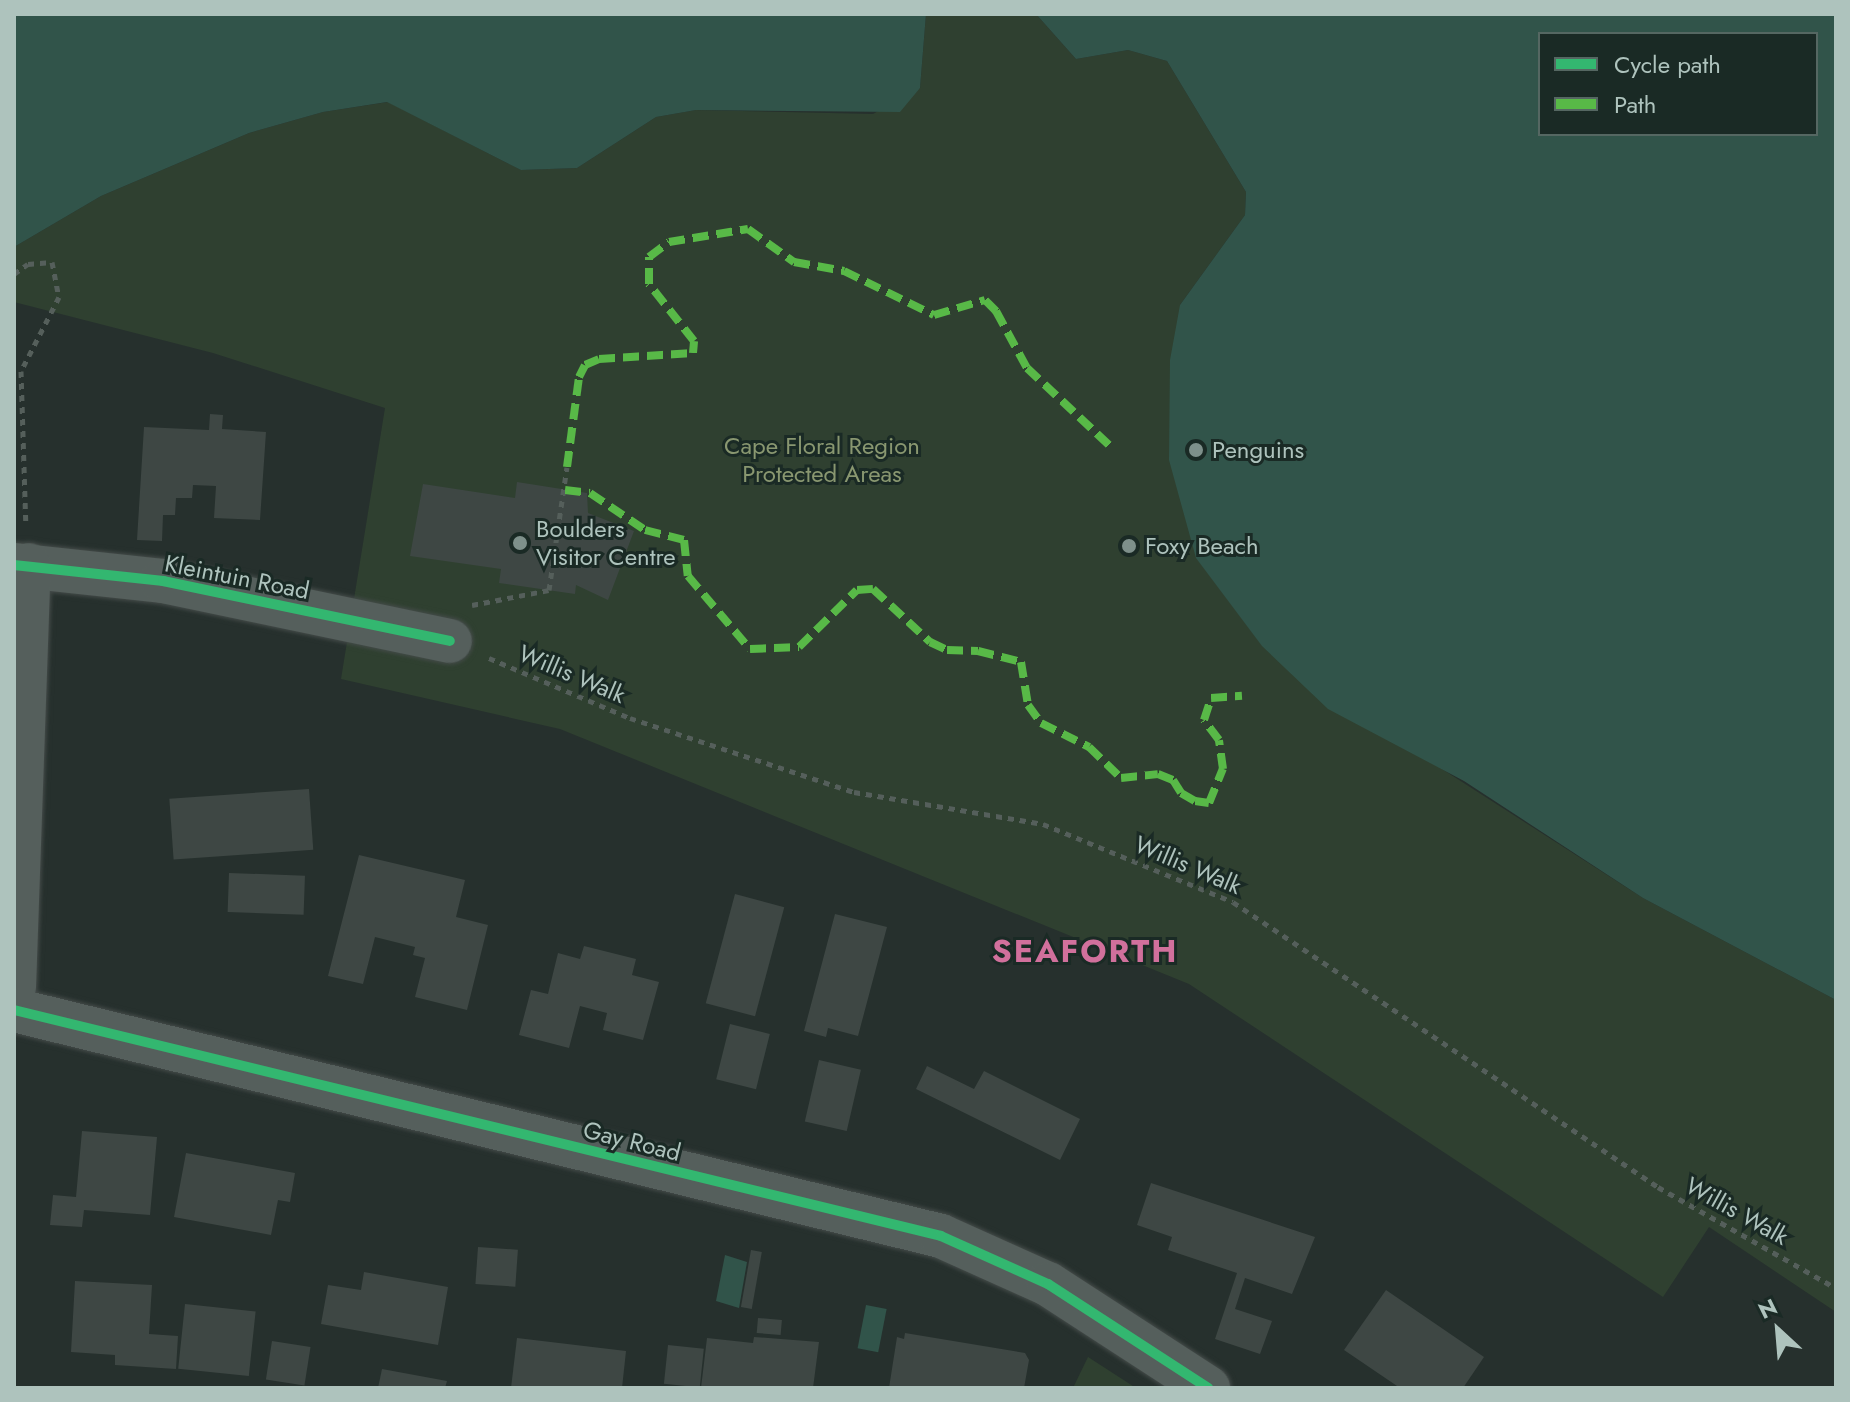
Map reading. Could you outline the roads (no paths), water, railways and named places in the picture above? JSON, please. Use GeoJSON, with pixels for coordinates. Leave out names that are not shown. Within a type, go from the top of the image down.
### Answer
{"type":"FeatureCollection","features":[{"type":"Feature","properties":{"kind":"street","name":"Kleintuin Road"},"geometry":{"type":"LineString","coordinates":[[21,565],[163,581],[450,641]]}},
{"type":"Feature","properties":{"kind":"street"},"geometry":{"type":"LineString","coordinates":[[14,987],[21,565]]}},
{"type":"Feature","properties":{"kind":"street","name":"Gay Road"},"geometry":{"type":"LineString","coordinates":[[14,1010],[941,1236],[1048,1284],[1208,1388]]}},
{"type":"Feature","properties":{"kind":"place","name":"Penguins"},"geometry":{"type":"Point","coordinates":[1196,450]}},
{"type":"Feature","properties":{"kind":"place","name":"Boulders Visitor Centre"},"geometry":{"type":"Point","coordinates":[520,543]}},
{"type":"Feature","properties":{"kind":"place","name":"Foxy Beach"},"geometry":{"type":"Point","coordinates":[1129,546]}},
{"type":"Feature","properties":{"kind":"district","name":"SEAFORTH"},"geometry":{"type":"Point","coordinates":[1085,951]}},
{"type":"Feature","properties":{"kind":"park label","name":"Cape Floral Region Protected Areas"},"geometry":{"type":"Point","coordinates":[822,460]}}]}
